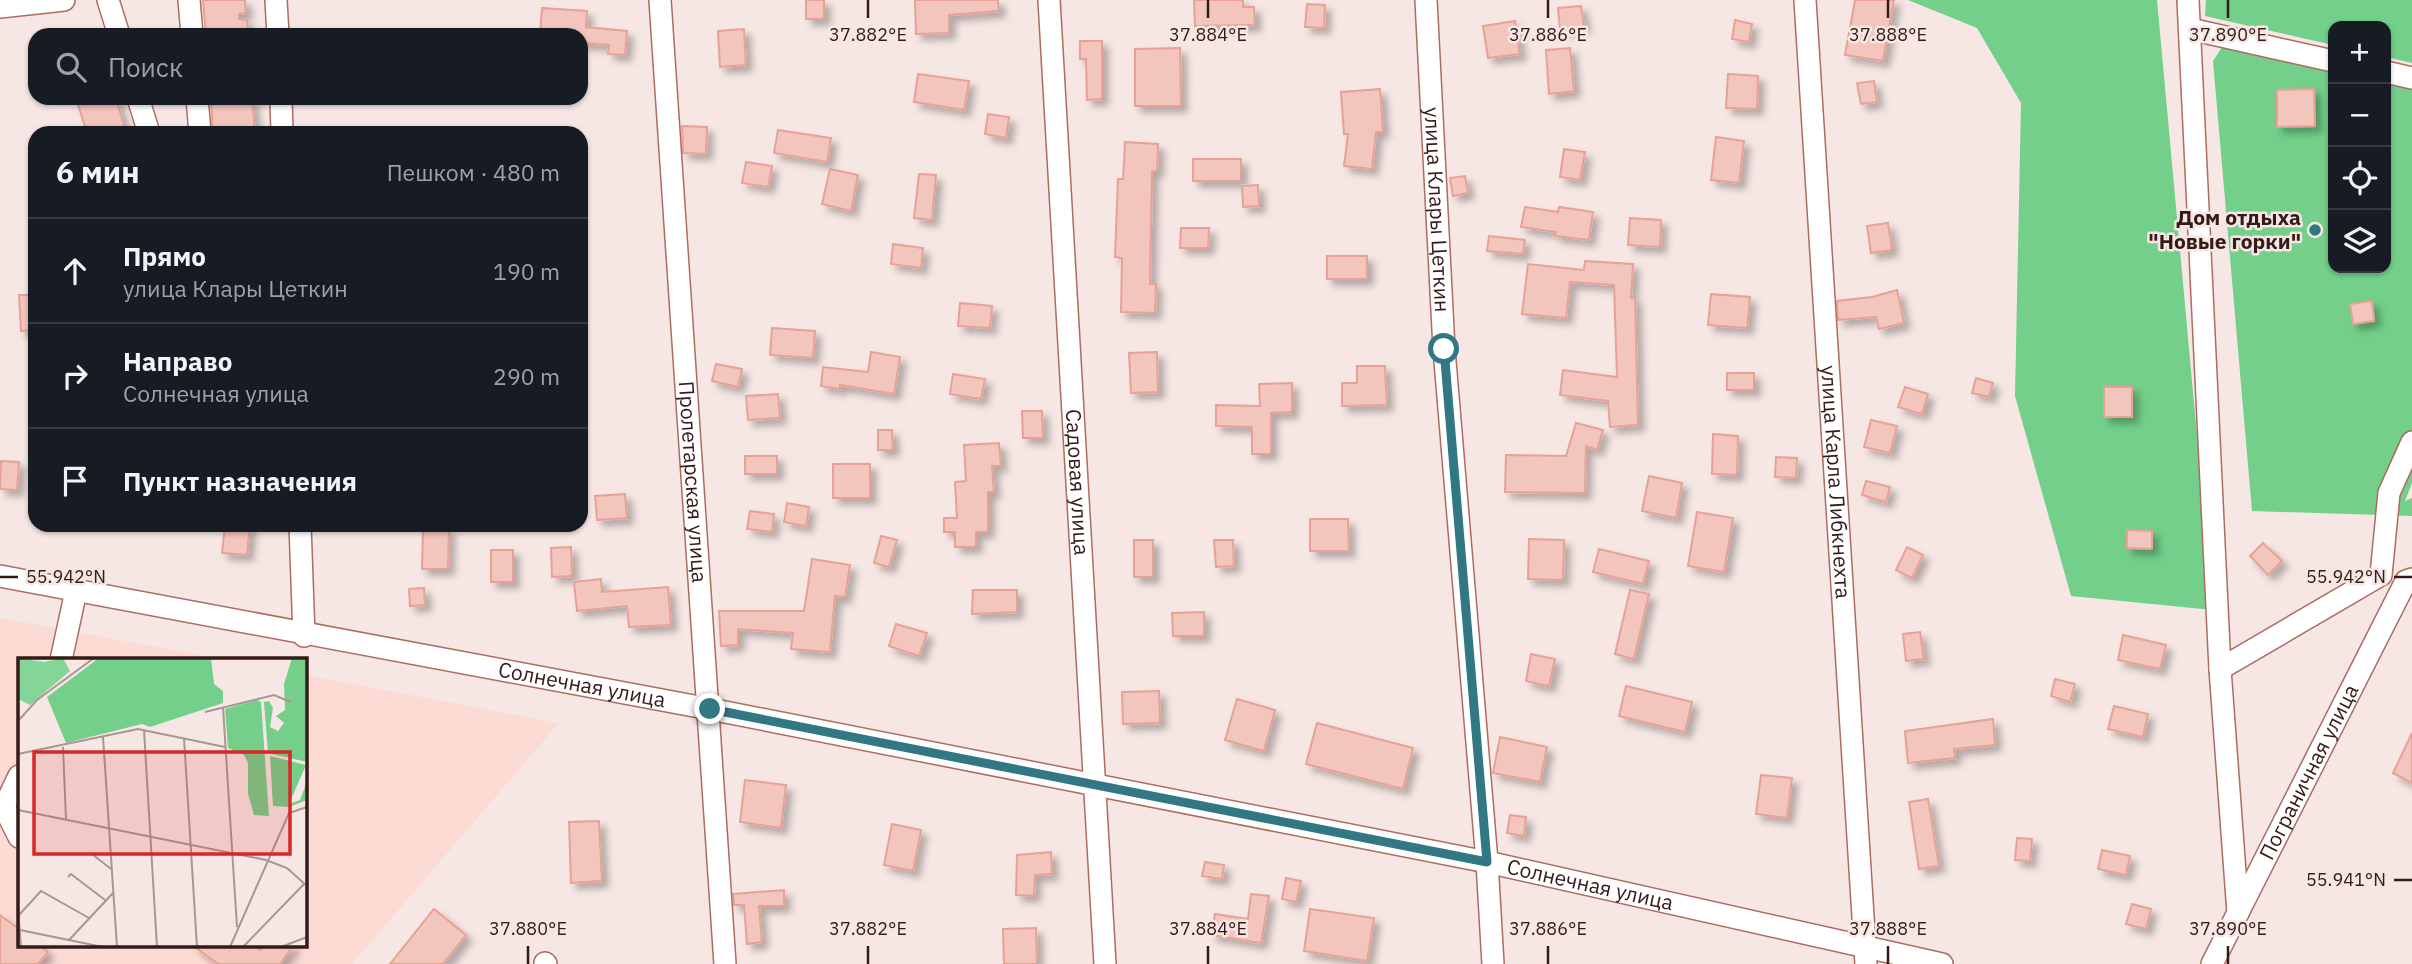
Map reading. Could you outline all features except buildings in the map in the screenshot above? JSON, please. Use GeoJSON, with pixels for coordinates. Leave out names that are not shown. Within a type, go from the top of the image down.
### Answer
{"type":"FeatureCollection","features":[{"type":"Feature","properties":{"kind":"street"},"geometry":{"type":"LineString","coordinates":[[0,7],[64,0]]}},
{"type":"Feature","properties":{"kind":"street"},"geometry":{"type":"LineString","coordinates":[[108,0],[117,28]]}},
{"type":"Feature","properties":{"kind":"street"},"geometry":{"type":"LineString","coordinates":[[190,0],[192,28]]}},
{"type":"Feature","properties":{"kind":"street"},"geometry":{"type":"LineString","coordinates":[[276,0],[278,28]]}},
{"type":"Feature","properties":{"kind":"street","name":"Пролетарская улица"},"geometry":{"type":"LineString","coordinates":[[660,0],[710,709],[725,964]]}},
{"type":"Feature","properties":{"kind":"street","name":"Садовая улица"},"geometry":{"type":"LineString","coordinates":[[1049,0],[1105,964]]}},
{"type":"Feature","properties":{"kind":"street","name":"улица Клары Цеткин"},"geometry":{"type":"LineString","coordinates":[[1426,0],[1444,349],[1487,862],[1493,964]]}},
{"type":"Feature","properties":{"kind":"street","name":"улица Карла Либкнехта"},"geometry":{"type":"LineString","coordinates":[[1805,0],[1866,956]]}},
{"type":"Feature","properties":{"kind":"street"},"geometry":{"type":"LineString","coordinates":[[2188,0],[2220,669],[2238,913]]}},
{"type":"Feature","properties":{"kind":"street"},"geometry":{"type":"LineString","coordinates":[[2190,29],[2328,60]]}},
{"type":"Feature","properties":{"kind":"street"},"geometry":{"type":"LineString","coordinates":[[2391,73],[2412,78]]}},
{"type":"Feature","properties":{"kind":"street"},"geometry":{"type":"LineString","coordinates":[[140,105],[147,126]]}},
{"type":"Feature","properties":{"kind":"street"},"geometry":{"type":"LineString","coordinates":[[198,105],[199,126]]}},
{"type":"Feature","properties":{"kind":"street"},"geometry":{"type":"LineString","coordinates":[[281,105],[282,126]]}},
{"type":"Feature","properties":{"kind":"street"},"geometry":{"type":"LineString","coordinates":[[2220,669],[2381,575],[2389,493],[2412,442]]}},
{"type":"Feature","properties":{"kind":"street"},"geometry":{"type":"LineString","coordinates":[[300,532],[304,636]]}},
{"type":"Feature","properties":{"kind":"street","name":"Солнечная улица"},"geometry":{"type":"LineString","coordinates":[[0,576],[304,636],[710,709],[1487,862],[1866,956],[1941,964]]}},
{"type":"Feature","properties":{"kind":"street","name":"Пограничная улица"},"geometry":{"type":"LineString","coordinates":[[2212,964],[2409,580]]}},
{"type":"Feature","properties":{"kind":"street"},"geometry":{"type":"LineString","coordinates":[[61,658],[76,591]]}},
{"type":"Feature","properties":{"kind":"street"},"geometry":{"type":"LineString","coordinates":[[18,778],[2,807],[18,835]]}},
{"type":"Feature","properties":{"kind":"shaded area"},"geometry":{"type":"Polygon","coordinates":[[[0,618],[217,658],[18,658],[18,946],[306,946],[306,675],[559,723],[352,964],[0,964],[0,618]]]}},
{"type":"Feature","properties":{"kind":"green space"},"geometry":{"type":"Polygon","coordinates":[[[1908,0],[2157,0],[2213,610],[2071,596],[2015,396],[2021,103],[1977,28],[1908,0]]]}},
{"type":"Feature","properties":{"kind":"green space"},"geometry":{"type":"Polygon","coordinates":[[[2206,0],[2412,0],[2412,63],[2391,58],[2391,21],[2328,21],[2328,44],[2205,16],[2206,0]]]}},
{"type":"Feature","properties":{"kind":"green space"},"geometry":{"type":"Polygon","coordinates":[[[2224,44],[2328,69],[2328,273],[2391,273],[2391,83],[2412,88],[2412,483],[2405,501],[2412,498],[2412,516],[2252,511],[2213,61],[2224,44]]]}},
{"type":"Feature","properties":{"kind":"place","name":"Дом отдыха \"Новые горки\""},"geometry":{"type":"Point","coordinates":[2315,230]}},
{"type":"Feature","properties":{"kind":"route"},"geometry":{"type":"LineString","coordinates":[[710,709],[1487,862],[1444,349]]}}]}
